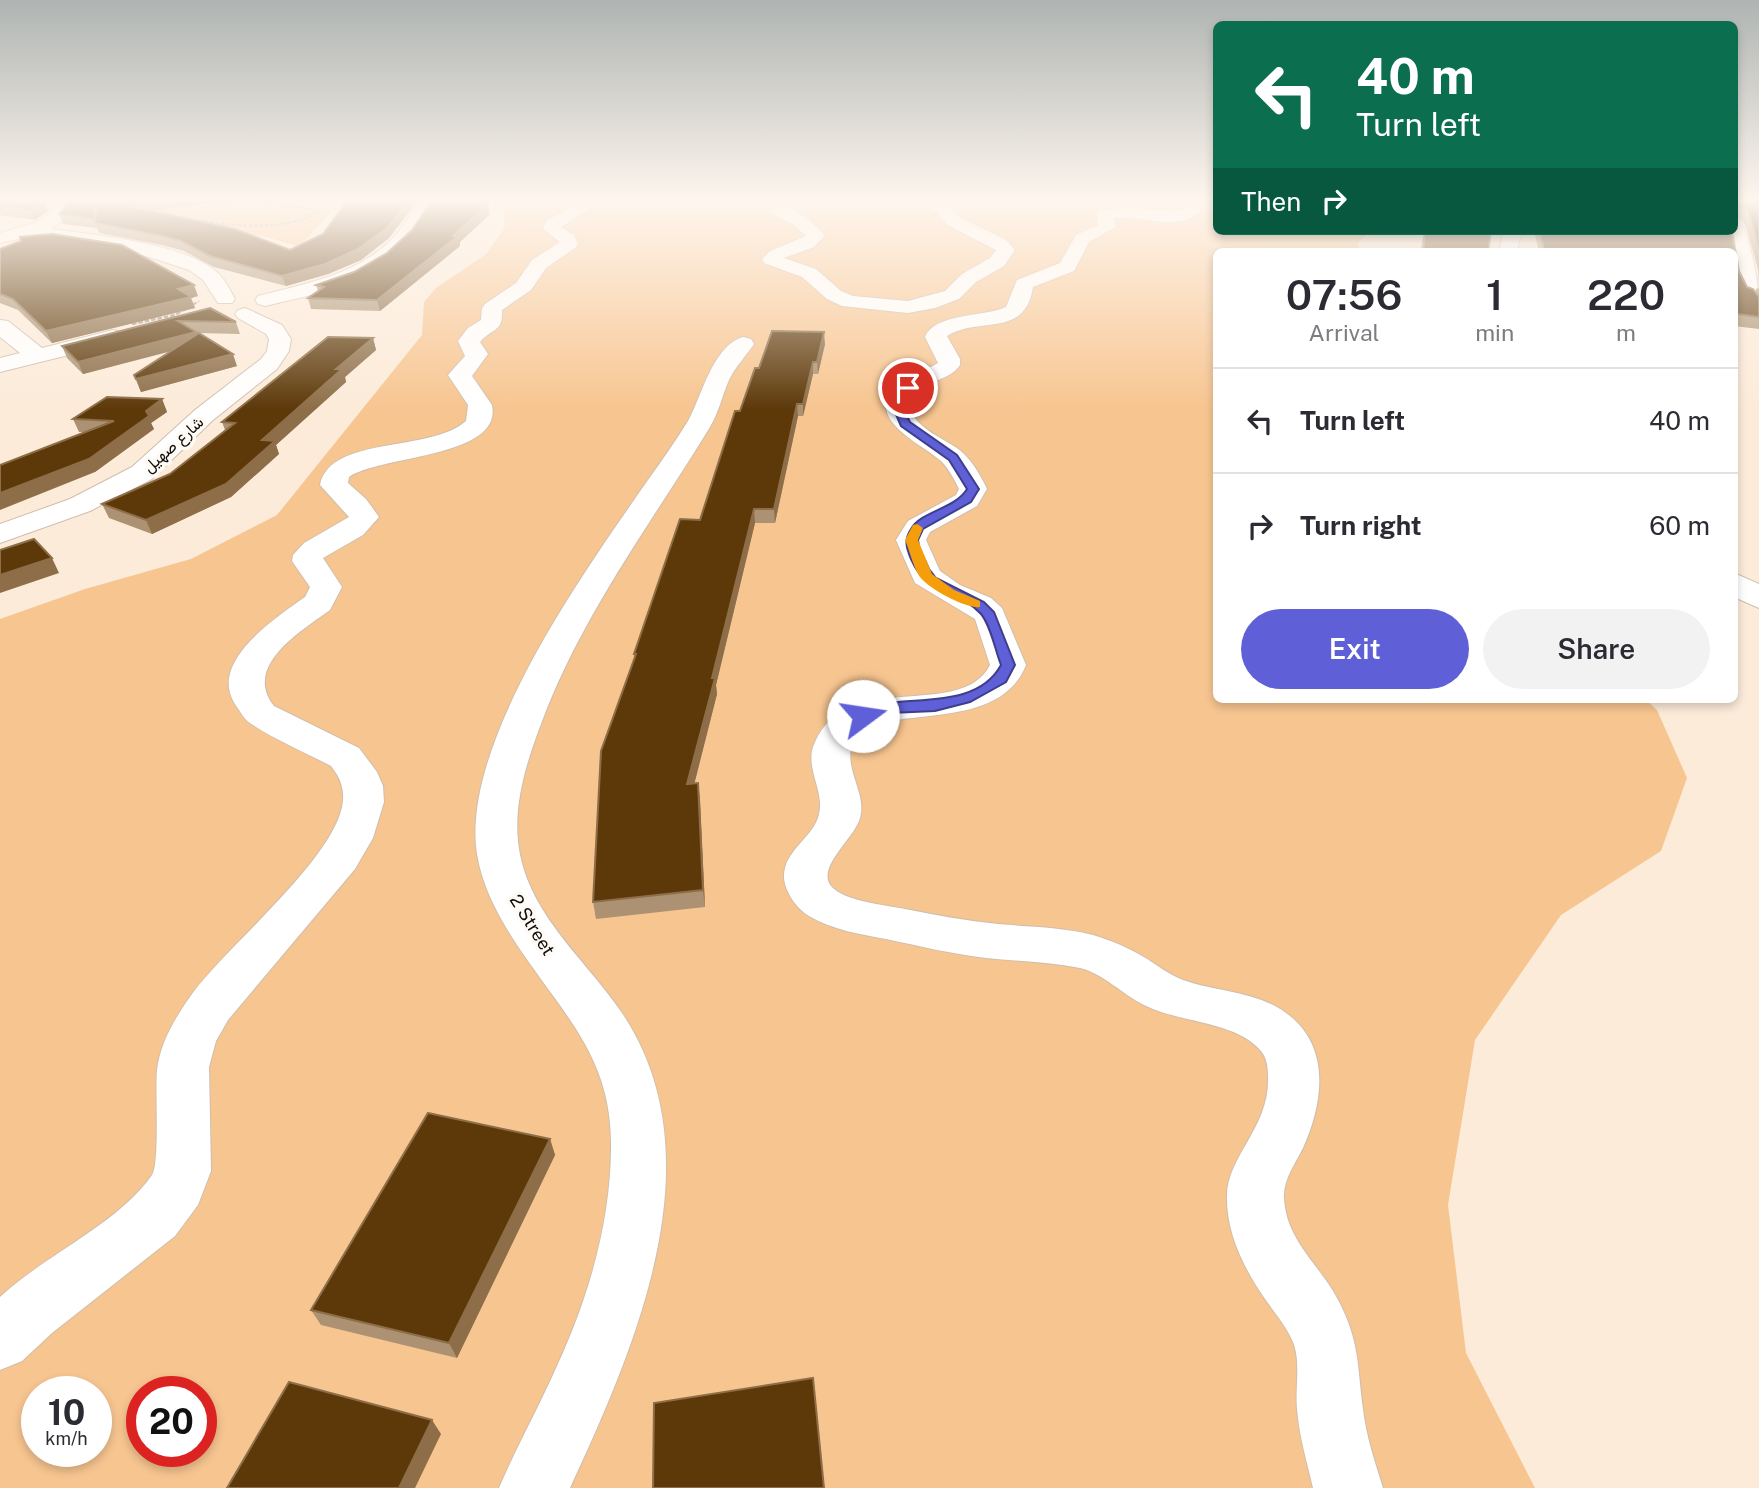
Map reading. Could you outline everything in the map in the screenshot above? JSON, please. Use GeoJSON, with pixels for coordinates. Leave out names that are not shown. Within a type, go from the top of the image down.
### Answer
{"type":"FeatureCollection","features":[{"type":"Feature","properties":{"kind":"street"},"geometry":{"type":"LineString","coordinates":[[199,270],[210,276],[231,307],[313,288],[353,270]]}},
{"type":"Feature","properties":{"kind":"street"},"geometry":{"type":"LineString","coordinates":[[0,1339],[30,1311],[155,1217],[169,1202],[183,1171],[183,1067],[192,1036],[211,1006],[340,858],[361,820],[363,786],[352,764],[337,751],[261,714],[252,706],[244,684],[250,664],[264,645],[318,603],[324,595],[326,587],[307,561],[308,555],[321,544],[351,529],[364,517],[356,505],[334,485],[336,474],[361,460],[455,440],[477,427],[481,416],[480,404],[460,375],[476,358],[477,354],[469,341],[492,323],[492,308],[524,286],[533,270]]}},
{"type":"Feature","properties":{"kind":"street"},"geometry":{"type":"LineString","coordinates":[[802,270],[809,273],[834,295],[849,302],[899,307],[928,304],[952,295],[969,278],[982,270]]}},
{"type":"Feature","properties":{"kind":"street"},"geometry":{"type":"LineString","coordinates":[[1059,270],[1024,284],[1020,303],[1014,310],[999,316],[949,326],[937,333],[936,337],[949,359],[949,365],[912,383],[905,392],[899,410],[905,424],[913,431],[953,457],[973,489],[967,500],[918,527],[912,540],[913,547],[931,581],[979,605],[990,615],[1008,665],[1006,673],[992,686],[964,699],[935,706],[876,711],[850,723],[840,731],[834,740],[831,763],[841,814],[836,826],[812,856],[806,880],[811,892],[820,902],[860,917],[950,935],[1091,953],[1131,971],[1160,990],[1245,1015],[1268,1026],[1285,1043],[1293,1063],[1294,1103],[1276,1147],[1261,1167],[1255,1191],[1256,1218],[1265,1247],[1282,1276],[1317,1320],[1326,1346],[1330,1408],[1348,1488]]}},
{"type":"Feature","properties":{"kind":"street"},"geometry":{"type":"LineString","coordinates":[[1746,270],[1746,282],[1751,293]]}},
{"type":"Feature","properties":{"kind":"street","name":"شارع صهيل"},"geometry":{"type":"LineString","coordinates":[[0,534],[80,505],[142,473],[204,415],[269,363],[278,351],[279,339],[274,330],[231,307]]}},
{"type":"Feature","properties":{"kind":"street"},"geometry":{"type":"LineString","coordinates":[[0,326],[38,356]]}},
{"type":"Feature","properties":{"kind":"street"},"geometry":{"type":"LineString","coordinates":[[0,365],[128,333]]}},
{"type":"Feature","properties":{"kind":"street","name":"2 Street"},"geometry":{"type":"LineString","coordinates":[[534,1488],[556,1443],[602,1331],[634,1231],[641,1155],[631,1084],[607,1031],[535,937],[511,897],[499,856],[497,816],[503,777],[528,706],[572,615],[699,424],[722,371],[743,344]]}},
{"type":"Feature","properties":{"kind":"street"},"geometry":{"type":"LineString","coordinates":[[1738,585],[1759,598]]}},
{"type":"Feature","properties":{"kind":"shaded area"},"geometry":{"type":"Polygon","coordinates":[[[462,270],[1213,270],[1213,703],[1649,703],[1657,710],[1687,778],[1661,851],[1561,915],[1475,1040],[1448,1205],[1466,1353],[1535,1488],[0,1488],[0,619],[85,589],[191,559],[277,515],[422,335],[424,302],[436,288],[462,270]]]}},
{"type":"Feature","properties":{"kind":"building"},"geometry":{"type":"Polygon","coordinates":[[[0,270],[168,270],[194,285],[178,289],[191,297],[46,331],[13,299],[0,294],[0,270]]]}},
{"type":"Feature","properties":{"kind":"building"},"geometry":{"type":"Polygon","coordinates":[[[262,270],[302,270],[282,276],[262,270]]]}},
{"type":"Feature","properties":{"kind":"building"},"geometry":{"type":"Polygon","coordinates":[[[414,270],[377,300],[308,298],[324,287],[316,285],[354,272],[414,270]]]}},
{"type":"Feature","properties":{"kind":"building"},"geometry":{"type":"Polygon","coordinates":[[[1738,270],[1747,287],[1753,289],[1759,297],[1759,317],[1738,314],[1738,270]]]}},
{"type":"Feature","properties":{"kind":"building"},"geometry":{"type":"Polygon","coordinates":[[[210,308],[236,322],[178,321],[196,332],[78,362],[62,346],[210,308]]]}},
{"type":"Feature","properties":{"kind":"building"},"geometry":{"type":"Polygon","coordinates":[[[772,331],[824,332],[817,362],[813,362],[803,404],[797,404],[774,509],[754,509],[712,678],[715,678],[687,784],[698,783],[703,890],[593,902],[601,751],[680,519],[700,520],[735,411],[740,411],[772,331]]]}},
{"type":"Feature","properties":{"kind":"building"},"geometry":{"type":"Polygon","coordinates":[[[199,333],[233,354],[136,379],[134,375],[199,333]]]}},
{"type":"Feature","properties":{"kind":"building"},"geometry":{"type":"Polygon","coordinates":[[[328,337],[373,338],[336,369],[342,369],[262,440],[275,441],[226,484],[146,520],[102,504],[170,474],[235,423],[222,422],[328,337]]]}},
{"type":"Feature","properties":{"kind":"building"},"geometry":{"type":"Polygon","coordinates":[[[107,397],[162,399],[146,411],[149,416],[89,459],[0,493],[0,465],[114,421],[73,419],[107,397]]]}},
{"type":"Feature","properties":{"kind":"building"},"geometry":{"type":"Polygon","coordinates":[[[34,539],[52,558],[0,575],[0,550],[34,539]]]}},
{"type":"Feature","properties":{"kind":"building"},"geometry":{"type":"Polygon","coordinates":[[[428,1113],[550,1139],[449,1343],[311,1310],[428,1113]]]}},
{"type":"Feature","properties":{"kind":"building"},"geometry":{"type":"Polygon","coordinates":[[[813,1378],[824,1488],[653,1488],[654,1403],[813,1378]]]}},
{"type":"Feature","properties":{"kind":"building"},"geometry":{"type":"Polygon","coordinates":[[[289,1382],[432,1420],[399,1488],[227,1488],[289,1382]]]}},
{"type":"Feature","properties":{"kind":"slow traffic"},"geometry":{"type":"LineString","coordinates":[[917,528],[913,533],[913,547],[926,576],[949,592],[975,604]]}},
{"type":"Feature","properties":{"kind":"route"},"geometry":{"type":"LineString","coordinates":[[863,716],[889,708],[950,704],[992,686],[1006,673],[1008,665],[990,615],[979,605],[931,581],[913,547],[913,533],[918,527],[967,500],[973,489],[953,457],[905,424],[899,410],[908,388]]}}]}
